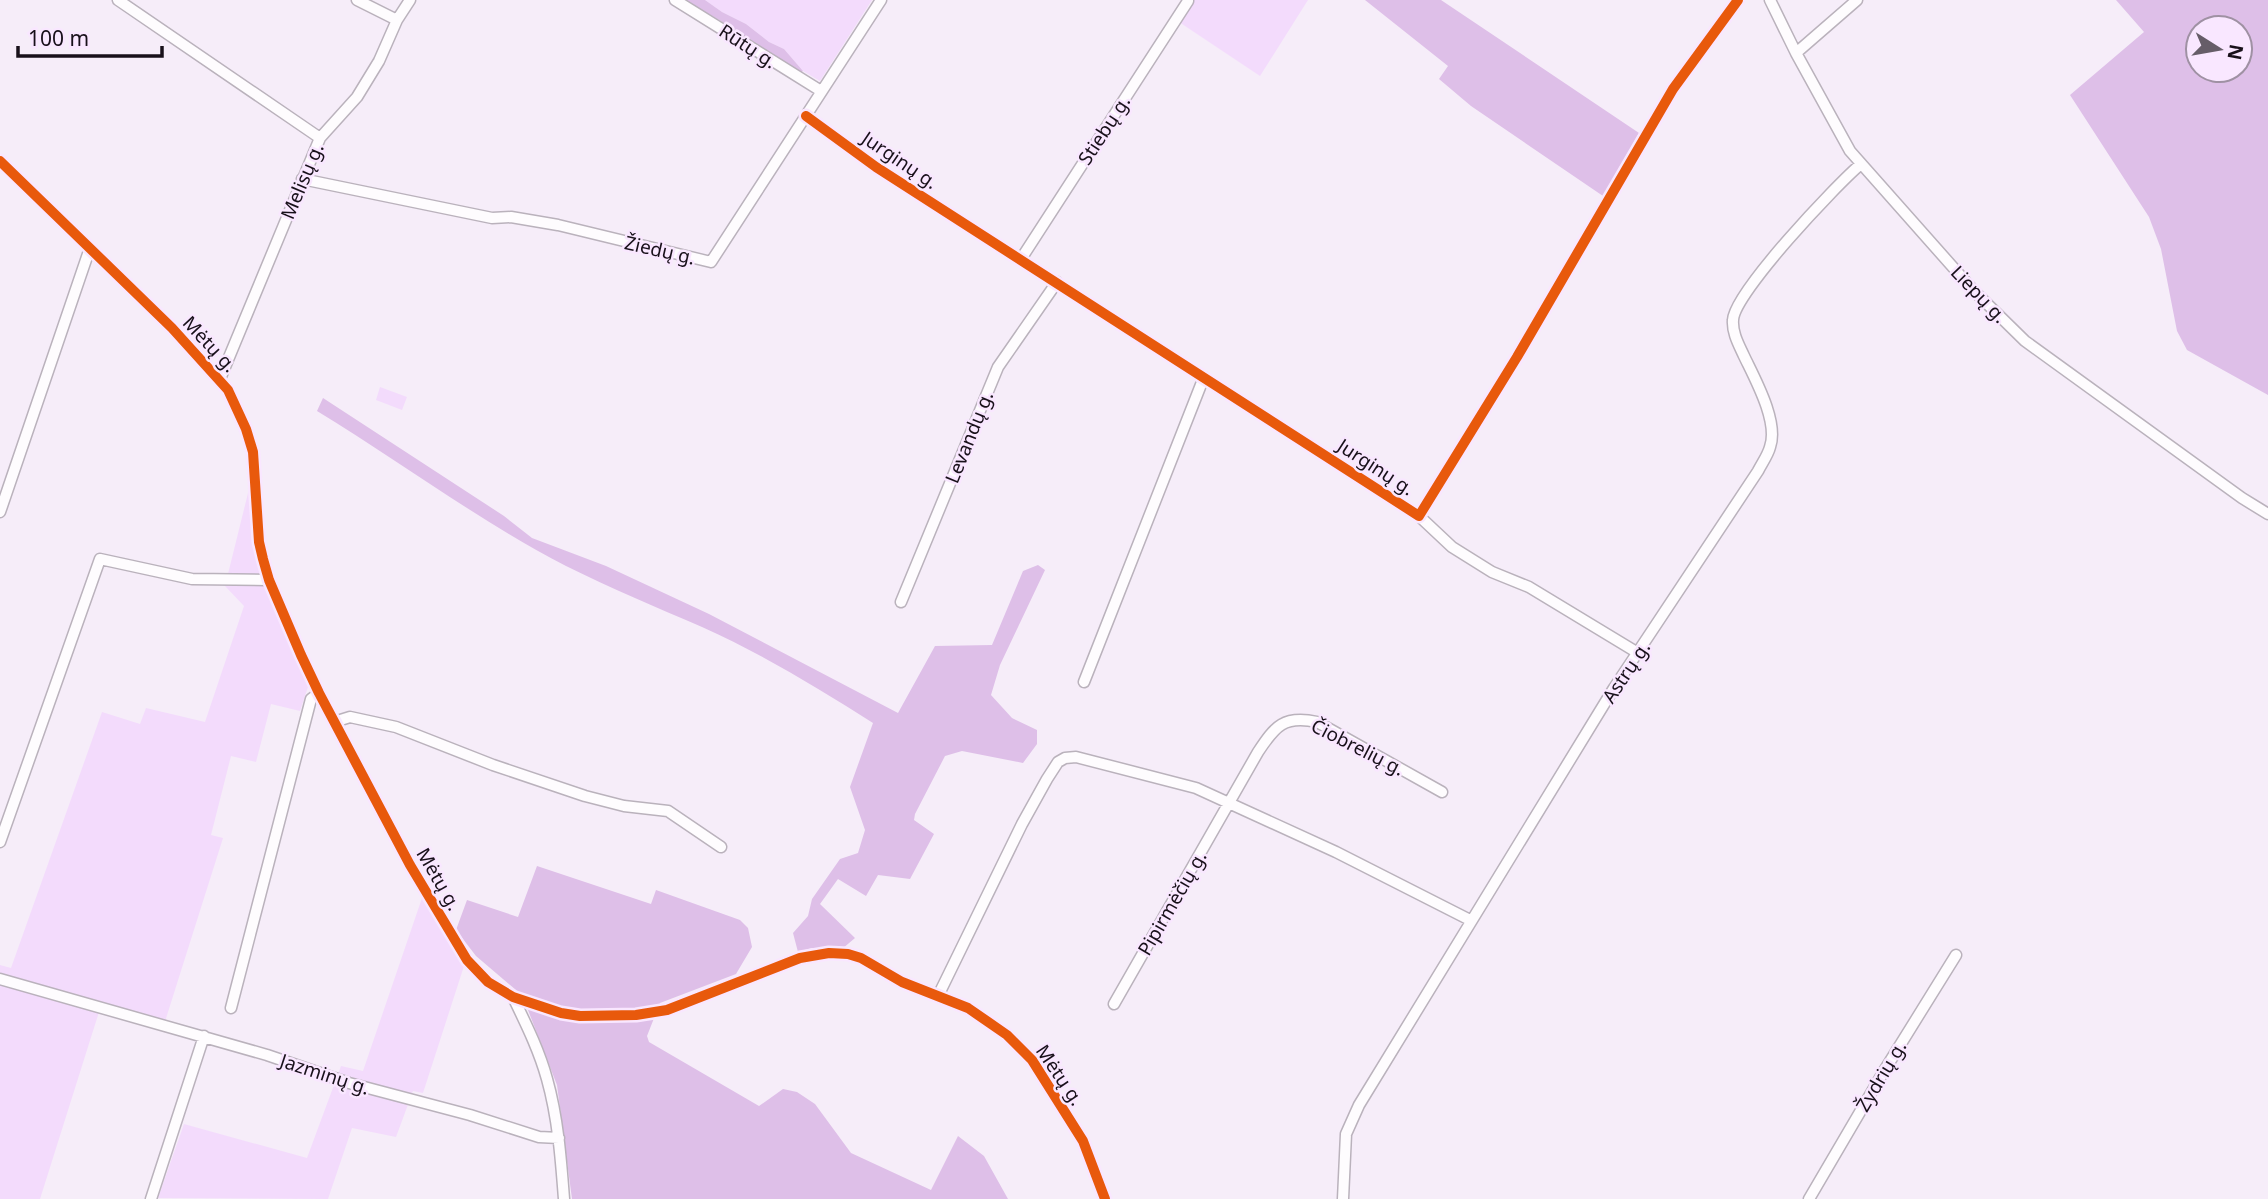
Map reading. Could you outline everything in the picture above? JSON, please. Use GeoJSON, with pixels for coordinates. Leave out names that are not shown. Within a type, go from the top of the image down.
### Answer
{"type":"FeatureCollection","features":[{"type":"Feature","properties":{"kind":"street"},"geometry":{"type":"LineString","coordinates":[[118,0],[320,138]]}},
{"type":"Feature","properties":{"kind":"street"},"geometry":{"type":"LineString","coordinates":[[357,0],[397,20]]}},
{"type":"Feature","properties":{"kind":"street","name":"Melisų g."},"geometry":{"type":"LineString","coordinates":[[220,379],[320,138],[357,97],[410,0]]}},
{"type":"Feature","properties":{"kind":"street","name":"Rūtų g."},"geometry":{"type":"LineString","coordinates":[[675,0],[821,91]]}},
{"type":"Feature","properties":{"kind":"street","name":"Žiedų g."},"geometry":{"type":"LineString","coordinates":[[302,179],[492,218],[511,217],[558,225],[711,262],[881,0]]}},
{"type":"Feature","properties":{"kind":"street","name":"Jurginų g."},"geometry":{"type":"LineString","coordinates":[[806,116],[876,167],[1419,516],[1517,357],[1673,89],[1738,0]]}},
{"type":"Feature","properties":{"kind":"street","name":"Liepų g."},"geometry":{"type":"LineString","coordinates":[[1770,0],[1850,151],[1926,239],[2025,341],[2236,494],[2268,514]]}},
{"type":"Feature","properties":{"kind":"street"},"geometry":{"type":"LineString","coordinates":[[1796,53],[1857,0]]}},
{"type":"Feature","properties":{"kind":"street","name":"Stiebų g."},"geometry":{"type":"LineString","coordinates":[[1021,259],[1188,2]]}},
{"type":"Feature","properties":{"kind":"street","name":"Mėtų g."},"geometry":{"type":"LineString","coordinates":[[0,162],[172,328],[220,379],[238,408],[253,452],[260,542],[269,580],[318,693],[410,865],[467,960],[488,982],[513,998],[580,1016],[636,1015],[667,1010],[800,958],[829,953],[861,958],[902,982],[982,1016],[1007,1035],[1032,1060],[1083,1141],[1105,1199]]}},
{"type":"Feature","properties":{"kind":"street","name":"Astrų g."},"geometry":{"type":"LineString","coordinates":[[1343,1199],[1346,1134],[1378,1073],[1638,653],[1758,471],[1771,446],[1771,425],[1764,402],[1736,338],[1733,322],[1735,308],[1750,286],[1840,182],[1861,164]]}},
{"type":"Feature","properties":{"kind":"street"},"geometry":{"type":"LineString","coordinates":[[0,513],[90,248]]}},
{"type":"Feature","properties":{"kind":"street","name":"Levandų g."},"geometry":{"type":"LineString","coordinates":[[901,603],[998,367],[1057,282]]}},
{"type":"Feature","properties":{"kind":"street"},"geometry":{"type":"LineString","coordinates":[[1084,682],[1204,377]]}},
{"type":"Feature","properties":{"kind":"street"},"geometry":{"type":"LineString","coordinates":[[1419,516],[1452,547],[1493,572],[1529,587],[1638,653]]}},
{"type":"Feature","properties":{"kind":"street"},"geometry":{"type":"LineString","coordinates":[[0,842],[100,559],[192,579],[269,580]]}},
{"type":"Feature","properties":{"kind":"street"},"geometry":{"type":"LineString","coordinates":[[231,1008],[311,699],[318,693]]}},
{"type":"Feature","properties":{"kind":"street"},"geometry":{"type":"LineString","coordinates":[[334,722],[350,718],[396,727],[493,765],[585,796],[624,806],[668,811],[721,847]]}},
{"type":"Feature","properties":{"kind":"street","name":"Čiobrelių g."},"geometry":{"type":"LineString","coordinates":[[1229,802],[1272,731],[1280,724],[1299,719],[1317,722],[1441,792]]}},
{"type":"Feature","properties":{"kind":"street"},"geometry":{"type":"LineString","coordinates":[[938,996],[1021,824],[1058,762],[1065,758],[1076,757],[1196,788],[1336,852],[1471,920]]}},
{"type":"Feature","properties":{"kind":"street","name":"Pipirmėčių g."},"geometry":{"type":"LineString","coordinates":[[1114,1004],[1229,802]]}},
{"type":"Feature","properties":{"kind":"street","name":"Žydrių g."},"geometry":{"type":"LineString","coordinates":[[1809,1199],[1956,955]]}},
{"type":"Feature","properties":{"kind":"street","name":"Jazminų g."},"geometry":{"type":"LineString","coordinates":[[0,979],[204,1036],[349,1083],[539,1136],[559,1139]]}},
{"type":"Feature","properties":{"kind":"street"},"geometry":{"type":"LineString","coordinates":[[513,998],[533,1040],[547,1080],[559,1139],[564,1199]]}},
{"type":"Feature","properties":{"kind":"street"},"geometry":{"type":"LineString","coordinates":[[151,1199],[204,1036]]}},
{"type":"Feature","properties":{"kind":"shaded area"},"geometry":{"type":"Polygon","coordinates":[[[686,0],[705,0],[746,24],[769,42],[784,49],[803,71],[798,75],[732,31],[723,22],[686,0]]]}},
{"type":"Feature","properties":{"kind":"shaded area"},"geometry":{"type":"Polygon","coordinates":[[[705,0],[872,0],[820,81],[803,71],[784,49],[705,0]]]}},
{"type":"Feature","properties":{"kind":"shaded area"},"geometry":{"type":"Polygon","coordinates":[[[1193,0],[1308,0],[1260,76],[1179,22],[1193,0]]]}},
{"type":"Feature","properties":{"kind":"shaded area"},"geometry":{"type":"Polygon","coordinates":[[[1365,0],[1441,0],[1639,133],[1603,196],[1471,106],[1439,79],[1448,66],[1365,0]]]}},
{"type":"Feature","properties":{"kind":"shaded area"},"geometry":{"type":"Polygon","coordinates":[[[2116,0],[2268,0],[2268,395],[2187,350],[2177,331],[2161,249],[2149,217],[2070,95],[2144,32],[2116,0]]]}},
{"type":"Feature","properties":{"kind":"shaded area"},"geometry":{"type":"Polygon","coordinates":[[[380,387],[407,397],[402,410],[376,400],[380,387]]]}},
{"type":"Feature","properties":{"kind":"shaded area"},"geometry":{"type":"Polygon","coordinates":[[[323,398],[504,516],[532,538],[606,566],[709,614],[898,713],[935,646],[992,645],[1023,571],[1038,565],[1045,570],[1000,665],[991,695],[1012,718],[1037,730],[1037,744],[1023,763],[962,751],[945,756],[915,814],[914,820],[934,834],[910,879],[878,875],[866,896],[838,879],[820,904],[855,938],[842,949],[812,948],[798,952],[793,933],[808,916],[812,899],[840,859],[858,853],[865,830],[850,787],[873,723],[746,648],[534,549],[317,411],[323,398]]]}},
{"type":"Feature","properties":{"kind":"shaded area"},"geometry":{"type":"Polygon","coordinates":[[[251,481],[254,540],[259,567],[308,687],[300,711],[271,704],[256,762],[231,756],[211,835],[223,838],[162,1031],[99,1012],[40,1199],[0,1199],[0,965],[11,968],[102,712],[140,724],[146,708],[205,722],[244,606],[225,586],[251,481]]]}},
{"type":"Feature","properties":{"kind":"shaded area"},"geometry":{"type":"Polygon","coordinates":[[[537,866],[651,904],[656,890],[740,920],[748,928],[752,947],[736,974],[660,1003],[647,1036],[649,1042],[759,1106],[783,1089],[797,1092],[815,1104],[851,1153],[931,1190],[958,1136],[984,1156],[1008,1199],[572,1199],[557,1085],[528,1010],[516,990],[476,956],[456,930],[467,900],[518,917],[537,866]]]}},
{"type":"Feature","properties":{"kind":"shaded area"},"geometry":{"type":"Polygon","coordinates":[[[422,898],[464,966],[423,1093],[413,1091],[396,1137],[352,1128],[328,1199],[158,1198],[184,1124],[307,1158],[341,1066],[363,1071],[422,898]]]}},
{"type":"Feature","properties":{"kind":"cycle path"},"geometry":{"type":"LineString","coordinates":[[806,116],[876,167],[1419,516],[1517,357],[1673,89],[1738,0]]}},
{"type":"Feature","properties":{"kind":"cycle path"},"geometry":{"type":"LineString","coordinates":[[0,161],[172,328],[228,390],[246,429],[253,452],[259,542],[263,559],[269,580],[301,655],[410,865],[467,960],[488,982],[513,997],[561,1013],[580,1016],[636,1015],[667,1010],[800,958],[829,953],[861,958],[902,982],[968,1008],[1007,1035],[1032,1060],[1083,1141],[1105,1199]]}}]}
